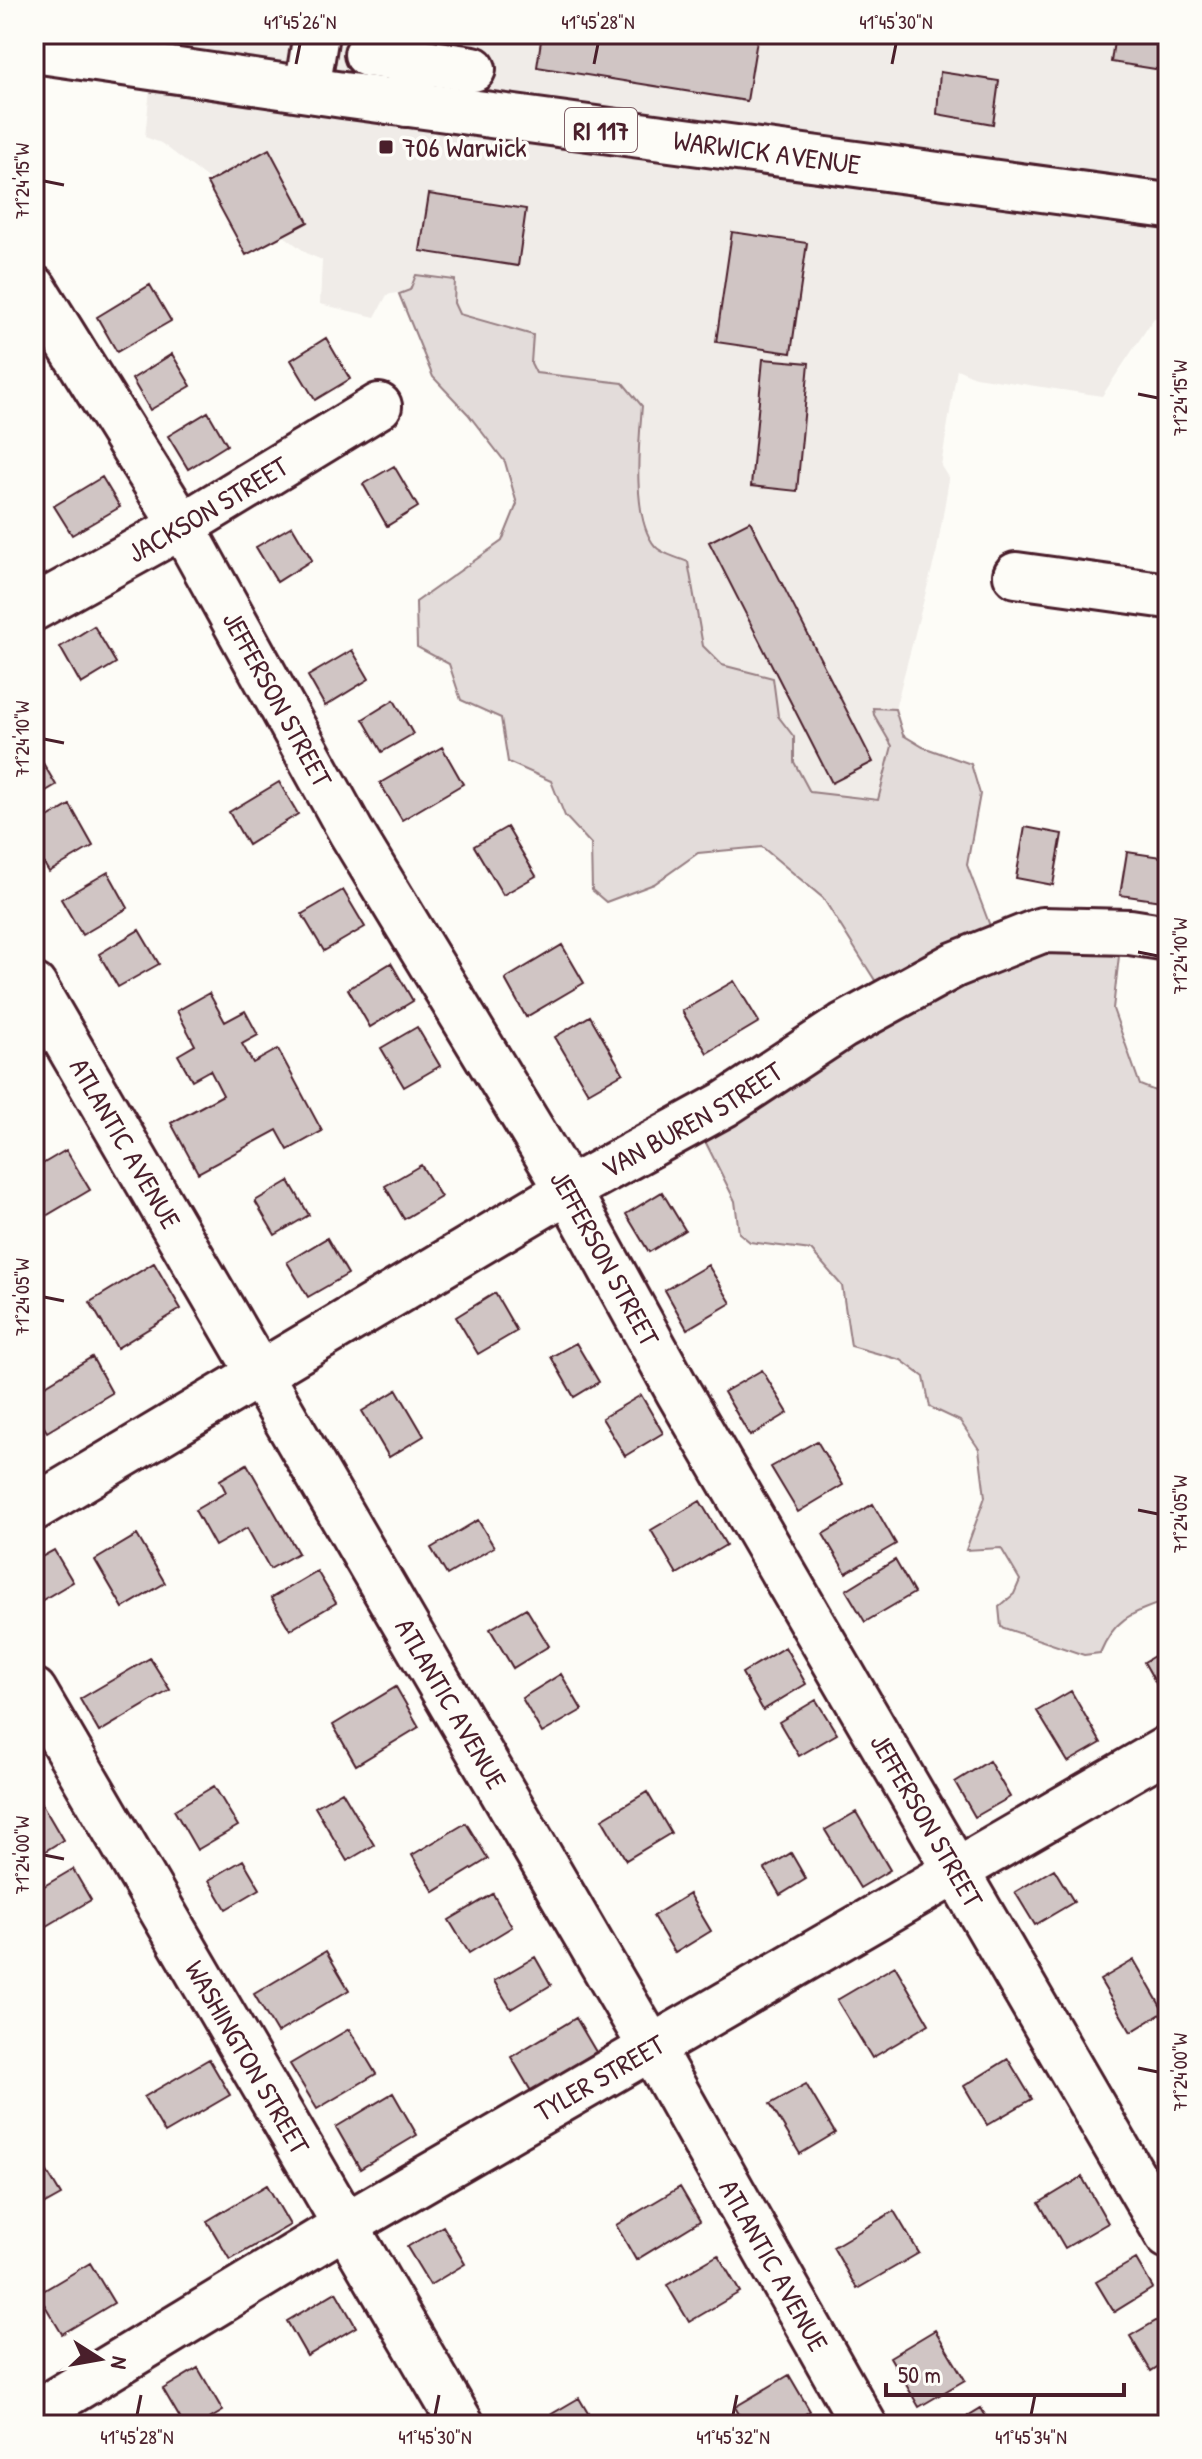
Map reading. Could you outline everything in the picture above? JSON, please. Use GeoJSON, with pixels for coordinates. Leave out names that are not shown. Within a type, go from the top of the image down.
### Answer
{"type":"FeatureCollection","features":[{"type":"Feature","properties":{"kind":"street"},"geometry":{"type":"LineString","coordinates":[[307,89],[316,34]]}},
{"type":"Feature","properties":{"kind":"street","name":"WARWICK AVENUE"},"geometry":{"type":"LineString","coordinates":[[34,50],[406,104],[1168,206]]}},
{"type":"Feature","properties":{"kind":"street"},"geometry":{"type":"LineString","coordinates":[[367,54],[473,69]]}},
{"type":"Feature","properties":{"kind":"street"},"geometry":{"type":"LineString","coordinates":[[406,104],[411,60]]}},
{"type":"Feature","properties":{"kind":"street","name":"JEFFERSON STREET"},"geometry":{"type":"LineString","coordinates":[[34,288],[182,526],[351,832],[568,1190],[679,1393],[1168,2236]]}},
{"type":"Feature","properties":{"kind":"street","name":"JACKSON STREET"},"geometry":{"type":"LineString","coordinates":[[34,608],[182,526],[379,406]]}},
{"type":"Feature","properties":{"kind":"street"},"geometry":{"type":"LineString","coordinates":[[1016,575],[1168,596]]}},
{"type":"Feature","properties":{"kind":"street","name":"VAN BUREN STREET"},"geometry":{"type":"LineString","coordinates":[[34,1508],[568,1190],[725,1104],[843,1026],[954,965],[1042,930],[1130,932],[1168,938]]}},
{"type":"Feature","properties":{"kind":"street","name":"ATLANTIC AVENUE"},"geometry":{"type":"LineString","coordinates":[[34,986],[652,2049],[864,2425]]}},
{"type":"Feature","properties":{"kind":"street","name":"WASHINGTON STREET"},"geometry":{"type":"LineString","coordinates":[[34,1691],[462,2425]]}},
{"type":"Feature","properties":{"kind":"street","name":"TYLER STREET"},"geometry":{"type":"LineString","coordinates":[[43,2407],[344,2226],[1168,1748]]}},
{"type":"Feature","properties":{"kind":"shaded area"},"geometry":{"type":"Polygon","coordinates":[[[34,34],[1168,34],[1168,319],[1154,318],[1102,396],[975,377],[957,369],[941,466],[949,479],[937,550],[895,709],[873,708],[892,746],[878,800],[810,793],[794,762],[794,737],[778,716],[773,678],[722,665],[703,646],[688,562],[656,548],[647,531],[636,479],[642,406],[623,383],[535,374],[531,363],[533,335],[459,314],[454,303],[455,281],[387,295],[375,317],[320,304],[322,260],[308,254],[161,143],[145,137],[152,70],[34,34]]]}},
{"type":"Feature","properties":{"kind":"shaded area"},"geometry":{"type":"Polygon","coordinates":[[[416,275],[455,280],[454,303],[459,314],[533,335],[531,363],[536,373],[623,383],[642,406],[638,479],[647,533],[658,549],[688,562],[703,646],[722,665],[773,678],[778,716],[794,737],[794,762],[810,792],[878,800],[892,746],[873,708],[895,709],[903,735],[923,747],[971,764],[980,794],[967,865],[998,947],[1121,938],[1113,1009],[1140,1085],[1168,1096],[1168,1600],[1126,1618],[1112,1631],[1100,1653],[1084,1655],[1001,1627],[999,1607],[1014,1594],[1020,1580],[1001,1548],[966,1550],[985,1497],[979,1449],[960,1421],[930,1407],[924,1377],[901,1360],[851,1346],[842,1286],[811,1250],[750,1242],[739,1233],[735,1201],[699,1129],[888,1001],[823,898],[762,847],[698,853],[654,884],[606,902],[592,890],[591,844],[565,816],[551,781],[508,762],[501,718],[461,700],[449,664],[417,647],[416,602],[502,541],[517,504],[505,462],[468,414],[433,377],[399,294],[410,290],[416,275]]]}},
{"type":"Feature","properties":{"kind":"building"},"geometry":{"type":"Polygon","coordinates":[[[542,34],[758,34],[747,101],[537,67],[542,34]]]}},
{"type":"Feature","properties":{"kind":"building"},"geometry":{"type":"Polygon","coordinates":[[[1115,34],[1168,34],[1168,71],[1111,62],[1115,34]]]}},
{"type":"Feature","properties":{"kind":"building"},"geometry":{"type":"Polygon","coordinates":[[[940,72],[999,81],[993,124],[937,114],[940,72]]]}},
{"type":"Feature","properties":{"kind":"building"},"geometry":{"type":"Polygon","coordinates":[[[269,149],[308,222],[246,255],[207,183],[269,149]]]}},
{"type":"Feature","properties":{"kind":"building"},"geometry":{"type":"Polygon","coordinates":[[[429,194],[526,209],[518,266],[420,251],[429,194]]]}},
{"type":"Feature","properties":{"kind":"building"},"geometry":{"type":"Polygon","coordinates":[[[732,232],[807,243],[791,353],[716,342],[732,232]]]}},
{"type":"Feature","properties":{"kind":"building"},"geometry":{"type":"Polygon","coordinates":[[[150,285],[171,321],[117,352],[97,317],[150,285]]]}},
{"type":"Feature","properties":{"kind":"building"},"geometry":{"type":"Polygon","coordinates":[[[326,338],[350,379],[315,400],[291,360],[326,338]]]}},
{"type":"Feature","properties":{"kind":"building"},"geometry":{"type":"Polygon","coordinates":[[[172,354],[191,386],[150,410],[132,379],[172,354]]]}},
{"type":"Feature","properties":{"kind":"building"},"geometry":{"type":"Polygon","coordinates":[[[763,359],[809,363],[797,491],[751,486],[763,359]]]}},
{"type":"Feature","properties":{"kind":"building"},"geometry":{"type":"Polygon","coordinates":[[[208,412],[227,445],[188,469],[168,436],[208,412]]]}},
{"type":"Feature","properties":{"kind":"building"},"geometry":{"type":"Polygon","coordinates":[[[394,466],[418,507],[387,526],[363,484],[394,466]]]}},
{"type":"Feature","properties":{"kind":"building"},"geometry":{"type":"Polygon","coordinates":[[[102,477],[120,507],[72,535],[54,506],[102,477]]]}},
{"type":"Feature","properties":{"kind":"building"},"geometry":{"type":"Polygon","coordinates":[[[750,521],[873,762],[832,783],[709,542],[750,521]]]}},
{"type":"Feature","properties":{"kind":"building"},"geometry":{"type":"Polygon","coordinates":[[[292,526],[312,560],[277,582],[256,547],[292,526]]]}},
{"type":"Feature","properties":{"kind":"building"},"geometry":{"type":"Polygon","coordinates":[[[94,626],[116,663],[81,684],[60,647],[94,626]]]}},
{"type":"Feature","properties":{"kind":"building"},"geometry":{"type":"Polygon","coordinates":[[[352,650],[369,679],[325,706],[308,676],[352,650]]]}},
{"type":"Feature","properties":{"kind":"building"},"geometry":{"type":"Polygon","coordinates":[[[394,700],[413,734],[382,752],[363,719],[394,700]]]}},
{"type":"Feature","properties":{"kind":"building"},"geometry":{"type":"Polygon","coordinates":[[[442,747],[463,784],[402,820],[380,783],[442,747]]]}},
{"type":"Feature","properties":{"kind":"building"},"geometry":{"type":"Polygon","coordinates":[[[37,753],[56,785],[34,798],[34,755],[37,753]]]}},
{"type":"Feature","properties":{"kind":"building"},"geometry":{"type":"Polygon","coordinates":[[[279,782],[298,814],[248,845],[229,812],[279,782]]]}},
{"type":"Feature","properties":{"kind":"building"},"geometry":{"type":"Polygon","coordinates":[[[70,805],[93,846],[49,872],[34,847],[34,826],[70,805]]]}},
{"type":"Feature","properties":{"kind":"building"},"geometry":{"type":"Polygon","coordinates":[[[507,827],[536,876],[503,895],[474,846],[507,827]]]}},
{"type":"Feature","properties":{"kind":"building"},"geometry":{"type":"Polygon","coordinates":[[[1025,827],[1062,834],[1053,885],[1016,878],[1025,827]]]}},
{"type":"Feature","properties":{"kind":"building"},"geometry":{"type":"Polygon","coordinates":[[[1127,852],[1168,858],[1162,901],[1120,895],[1127,852]]]}},
{"type":"Feature","properties":{"kind":"building"},"geometry":{"type":"Polygon","coordinates":[[[108,872],[128,908],[82,935],[61,899],[108,872]]]}},
{"type":"Feature","properties":{"kind":"building"},"geometry":{"type":"Polygon","coordinates":[[[343,890],[365,927],[324,951],[302,914],[343,890]]]}},
{"type":"Feature","properties":{"kind":"building"},"geometry":{"type":"Polygon","coordinates":[[[139,930],[159,964],[118,987],[99,954],[139,930]]]}},
{"type":"Feature","properties":{"kind":"building"},"geometry":{"type":"Polygon","coordinates":[[[562,945],[584,983],[526,1017],[505,979],[562,945]]]}},
{"type":"Feature","properties":{"kind":"building"},"geometry":{"type":"Polygon","coordinates":[[[391,963],[413,1001],[370,1027],[348,989],[391,963]]]}},
{"type":"Feature","properties":{"kind":"building"},"geometry":{"type":"Polygon","coordinates":[[[734,981],[759,1022],[707,1053],[682,1011],[734,981]]]}},
{"type":"Feature","properties":{"kind":"building"},"geometry":{"type":"Polygon","coordinates":[[[209,993],[225,1022],[245,1011],[258,1035],[242,1044],[253,1063],[278,1049],[322,1131],[288,1150],[277,1130],[198,1173],[171,1123],[223,1095],[210,1070],[192,1080],[178,1055],[195,1045],[177,1011],[209,993]]]}},
{"type":"Feature","properties":{"kind":"building"},"geometry":{"type":"Polygon","coordinates":[[[590,1016],[623,1073],[588,1093],[555,1037],[590,1016]]]}},
{"type":"Feature","properties":{"kind":"building"},"geometry":{"type":"Polygon","coordinates":[[[417,1027],[440,1066],[404,1087],[381,1048],[417,1027]]]}},
{"type":"Feature","properties":{"kind":"building"},"geometry":{"type":"Polygon","coordinates":[[[66,1150],[90,1190],[34,1223],[34,1169],[66,1150]]]}},
{"type":"Feature","properties":{"kind":"building"},"geometry":{"type":"Polygon","coordinates":[[[421,1165],[441,1197],[404,1219],[385,1186],[421,1165]]]}},
{"type":"Feature","properties":{"kind":"building"},"geometry":{"type":"Polygon","coordinates":[[[289,1181],[309,1215],[275,1235],[255,1201],[289,1181]]]}},
{"type":"Feature","properties":{"kind":"building"},"geometry":{"type":"Polygon","coordinates":[[[662,1192],[685,1230],[649,1252],[626,1214],[662,1192]]]}},
{"type":"Feature","properties":{"kind":"building"},"geometry":{"type":"Polygon","coordinates":[[[327,1238],[348,1274],[308,1297],[287,1262],[327,1238]]]}},
{"type":"Feature","properties":{"kind":"building"},"geometry":{"type":"Polygon","coordinates":[[[154,1263],[181,1309],[117,1348],[90,1302],[154,1263]]]}},
{"type":"Feature","properties":{"kind":"building"},"geometry":{"type":"Polygon","coordinates":[[[708,1265],[731,1303],[687,1329],[665,1290],[708,1265]]]}},
{"type":"Feature","properties":{"kind":"building"},"geometry":{"type":"Polygon","coordinates":[[[495,1293],[517,1331],[478,1354],[456,1317],[495,1293]]]}},
{"type":"Feature","properties":{"kind":"building"},"geometry":{"type":"Polygon","coordinates":[[[576,1343],[599,1382],[574,1397],[551,1357],[576,1343]]]}},
{"type":"Feature","properties":{"kind":"building"},"geometry":{"type":"Polygon","coordinates":[[[92,1357],[112,1393],[47,1432],[34,1411],[34,1392],[92,1357]]]}},
{"type":"Feature","properties":{"kind":"building"},"geometry":{"type":"Polygon","coordinates":[[[762,1370],[788,1413],[750,1436],[724,1392],[762,1370]]]}},
{"type":"Feature","properties":{"kind":"building"},"geometry":{"type":"Polygon","coordinates":[[[397,1390],[424,1436],[389,1457],[362,1411],[397,1390]]]}},
{"type":"Feature","properties":{"kind":"building"},"geometry":{"type":"Polygon","coordinates":[[[641,1395],[663,1433],[625,1456],[602,1418],[641,1395]]]}},
{"type":"Feature","properties":{"kind":"building"},"geometry":{"type":"Polygon","coordinates":[[[817,1441],[843,1485],[798,1512],[771,1467],[817,1441]]]}},
{"type":"Feature","properties":{"kind":"building"},"geometry":{"type":"Polygon","coordinates":[[[247,1464],[298,1553],[270,1569],[247,1528],[215,1546],[195,1510],[226,1492],[220,1480],[247,1464]]]}},
{"type":"Feature","properties":{"kind":"building"},"geometry":{"type":"Polygon","coordinates":[[[700,1501],[726,1545],[677,1574],[651,1530],[700,1501]]]}},
{"type":"Feature","properties":{"kind":"building"},"geometry":{"type":"Polygon","coordinates":[[[873,1504],[896,1544],[846,1573],[823,1534],[873,1504]]]}},
{"type":"Feature","properties":{"kind":"building"},"geometry":{"type":"Polygon","coordinates":[[[478,1520],[494,1547],[447,1575],[431,1548],[478,1520]]]}},
{"type":"Feature","properties":{"kind":"building"},"geometry":{"type":"Polygon","coordinates":[[[137,1535],[165,1583],[123,1608],[95,1560],[137,1535]]]}},
{"type":"Feature","properties":{"kind":"building"},"geometry":{"type":"Polygon","coordinates":[[[54,1550],[73,1582],[34,1605],[34,1561],[54,1550]]]}},
{"type":"Feature","properties":{"kind":"building"},"geometry":{"type":"Polygon","coordinates":[[[895,1560],[914,1593],[865,1622],[846,1590],[895,1560]]]}},
{"type":"Feature","properties":{"kind":"building"},"geometry":{"type":"Polygon","coordinates":[[[317,1571],[336,1603],[290,1630],[271,1598],[317,1571]]]}},
{"type":"Feature","properties":{"kind":"building"},"geometry":{"type":"Polygon","coordinates":[[[526,1608],[549,1646],[513,1668],[490,1629],[526,1608]]]}},
{"type":"Feature","properties":{"kind":"building"},"geometry":{"type":"Polygon","coordinates":[[[785,1647],[806,1684],[763,1710],[742,1673],[785,1647]]]}},
{"type":"Feature","properties":{"kind":"building"},"geometry":{"type":"Polygon","coordinates":[[[1168,1648],[1168,1697],[1165,1699],[1144,1662],[1168,1648]]]}},
{"type":"Feature","properties":{"kind":"building"},"geometry":{"type":"Polygon","coordinates":[[[150,1658],[170,1690],[99,1732],[80,1699],[150,1658]]]}},
{"type":"Feature","properties":{"kind":"building"},"geometry":{"type":"Polygon","coordinates":[[[561,1674],[582,1710],[542,1733],[522,1698],[561,1674]]]}},
{"type":"Feature","properties":{"kind":"building"},"geometry":{"type":"Polygon","coordinates":[[[396,1687],[419,1727],[356,1765],[333,1725],[396,1687]]]}},
{"type":"Feature","properties":{"kind":"building"},"geometry":{"type":"Polygon","coordinates":[[[1071,1691],[1101,1743],[1068,1762],[1037,1711],[1071,1691]]]}},
{"type":"Feature","properties":{"kind":"building"},"geometry":{"type":"Polygon","coordinates":[[[816,1700],[837,1734],[799,1756],[779,1722],[816,1700]]]}},
{"type":"Feature","properties":{"kind":"building"},"geometry":{"type":"Polygon","coordinates":[[[989,1761],[1010,1797],[975,1817],[955,1782],[989,1761]]]}},
{"type":"Feature","properties":{"kind":"building"},"geometry":{"type":"Polygon","coordinates":[[[214,1786],[238,1826],[197,1850],[174,1810],[214,1786]]]}},
{"type":"Feature","properties":{"kind":"building"},"geometry":{"type":"Polygon","coordinates":[[[342,1791],[374,1845],[347,1861],[315,1807],[342,1791]]]}},
{"type":"Feature","properties":{"kind":"building"},"geometry":{"type":"Polygon","coordinates":[[[647,1792],[671,1833],[626,1860],[602,1819],[647,1792]]]}},
{"type":"Feature","properties":{"kind":"building"},"geometry":{"type":"Polygon","coordinates":[[[39,1799],[63,1840],[34,1858],[34,1802],[39,1799]]]}},
{"type":"Feature","properties":{"kind":"building"},"geometry":{"type":"Polygon","coordinates":[[[856,1812],[890,1870],[860,1888],[825,1830],[856,1812]]]}},
{"type":"Feature","properties":{"kind":"building"},"geometry":{"type":"Polygon","coordinates":[[[466,1823],[488,1859],[434,1892],[412,1855],[466,1823]]]}},
{"type":"Feature","properties":{"kind":"building"},"geometry":{"type":"Polygon","coordinates":[[[791,1853],[806,1879],[780,1895],[765,1869],[791,1853]]]}},
{"type":"Feature","properties":{"kind":"building"},"geometry":{"type":"Polygon","coordinates":[[[243,1860],[260,1889],[226,1909],[209,1880],[243,1860]]]}},
{"type":"Feature","properties":{"kind":"building"},"geometry":{"type":"Polygon","coordinates":[[[73,1869],[91,1900],[37,1932],[34,1927],[34,1892],[73,1869]]]}},
{"type":"Feature","properties":{"kind":"building"},"geometry":{"type":"Polygon","coordinates":[[[1054,1869],[1074,1902],[1035,1925],[1015,1892],[1054,1869]]]}},
{"type":"Feature","properties":{"kind":"building"},"geometry":{"type":"Polygon","coordinates":[[[493,1894],[512,1927],[469,1953],[449,1920],[493,1894]]]}},
{"type":"Feature","properties":{"kind":"building"},"geometry":{"type":"Polygon","coordinates":[[[689,1894],[711,1931],[675,1953],[653,1916],[689,1894]]]}},
{"type":"Feature","properties":{"kind":"building"},"geometry":{"type":"Polygon","coordinates":[[[326,1951],[349,1990],[277,2033],[254,1994],[326,1951]]]}},
{"type":"Feature","properties":{"kind":"building"},"geometry":{"type":"Polygon","coordinates":[[[535,1957],[551,1985],[511,2009],[494,1981],[535,1957]]]}},
{"type":"Feature","properties":{"kind":"building"},"geometry":{"type":"Polygon","coordinates":[[[1134,1960],[1164,2012],[1131,2032],[1100,1980],[1134,1960]]]}},
{"type":"Feature","properties":{"kind":"building"},"geometry":{"type":"Polygon","coordinates":[[[895,1966],[929,2024],[872,2058],[837,2000],[895,1966]]]}},
{"type":"Feature","properties":{"kind":"building"},"geometry":{"type":"Polygon","coordinates":[[[576,2018],[596,2052],[531,2091],[511,2057],[576,2018]]]}},
{"type":"Feature","properties":{"kind":"building"},"geometry":{"type":"Polygon","coordinates":[[[349,2029],[376,2074],[317,2109],[290,2064],[349,2029]]]}},
{"type":"Feature","properties":{"kind":"building"},"geometry":{"type":"Polygon","coordinates":[[[209,2059],[230,2095],[165,2133],[144,2097],[209,2059]]]}},
{"type":"Feature","properties":{"kind":"building"},"geometry":{"type":"Polygon","coordinates":[[[1008,2059],[1032,2099],[987,2125],[964,2086],[1008,2059]]]}},
{"type":"Feature","properties":{"kind":"building"},"geometry":{"type":"Polygon","coordinates":[[[806,2084],[835,2133],[800,2154],[770,2104],[806,2084]]]}},
{"type":"Feature","properties":{"kind":"building"},"geometry":{"type":"Polygon","coordinates":[[[393,2093],[417,2135],[360,2169],[336,2127],[393,2093]]]}},
{"type":"Feature","properties":{"kind":"building"},"geometry":{"type":"Polygon","coordinates":[[[37,2155],[61,2195],[34,2210],[34,2157],[37,2155]]]}},
{"type":"Feature","properties":{"kind":"building"},"geometry":{"type":"Polygon","coordinates":[[[1082,2177],[1108,2223],[1065,2248],[1039,2203],[1082,2177]]]}},
{"type":"Feature","properties":{"kind":"building"},"geometry":{"type":"Polygon","coordinates":[[[267,2185],[290,2225],[230,2260],[207,2221],[267,2185]]]}},
{"type":"Feature","properties":{"kind":"building"},"geometry":{"type":"Polygon","coordinates":[[[680,2187],[700,2221],[636,2260],[616,2225],[680,2187]]]}},
{"type":"Feature","properties":{"kind":"building"},"geometry":{"type":"Polygon","coordinates":[[[894,2211],[919,2253],[857,2289],[833,2247],[894,2211]]]}},
{"type":"Feature","properties":{"kind":"building"},"geometry":{"type":"Polygon","coordinates":[[[443,2226],[465,2264],[430,2285],[407,2247],[443,2226]]]}},
{"type":"Feature","properties":{"kind":"building"},"geometry":{"type":"Polygon","coordinates":[[[718,2255],[740,2292],[689,2322],[667,2285],[718,2255]]]}},
{"type":"Feature","properties":{"kind":"building"},"geometry":{"type":"Polygon","coordinates":[[[1136,2259],[1153,2288],[1114,2312],[1096,2282],[1136,2259]]]}},
{"type":"Feature","properties":{"kind":"building"},"geometry":{"type":"Polygon","coordinates":[[[90,2263],[114,2303],[62,2334],[38,2294],[90,2263]]]}},
{"type":"Feature","properties":{"kind":"building"},"geometry":{"type":"Polygon","coordinates":[[[336,2292],[356,2327],[307,2356],[287,2321],[336,2292]]]}},
{"type":"Feature","properties":{"kind":"building"},"geometry":{"type":"Polygon","coordinates":[[[1168,2314],[1168,2360],[1151,2371],[1130,2336],[1168,2314]]]}},
{"type":"Feature","properties":{"kind":"building"},"geometry":{"type":"Polygon","coordinates":[[[935,2330],[965,2380],[919,2407],[890,2357],[935,2330]]]}},
{"type":"Feature","properties":{"kind":"building"},"geometry":{"type":"Polygon","coordinates":[[[198,2368],[223,2411],[199,2425],[184,2425],[163,2389],[198,2368]]]}},
{"type":"Feature","properties":{"kind":"building"},"geometry":{"type":"Polygon","coordinates":[[[789,2375],[810,2411],[787,2425],[745,2425],[735,2407],[789,2375]]]}},
{"type":"Feature","properties":{"kind":"building"},"geometry":{"type":"Polygon","coordinates":[[[579,2398],[595,2425],[533,2425],[579,2398]]]}},
{"type":"Feature","properties":{"kind":"building"},"geometry":{"type":"Polygon","coordinates":[[[981,2408],[991,2425],[953,2425],[981,2408]]]}},
{"type":"Feature","properties":{"kind":"place","name":"706 Warwick"},"geometry":{"type":"Point","coordinates":[386,147]}}]}
